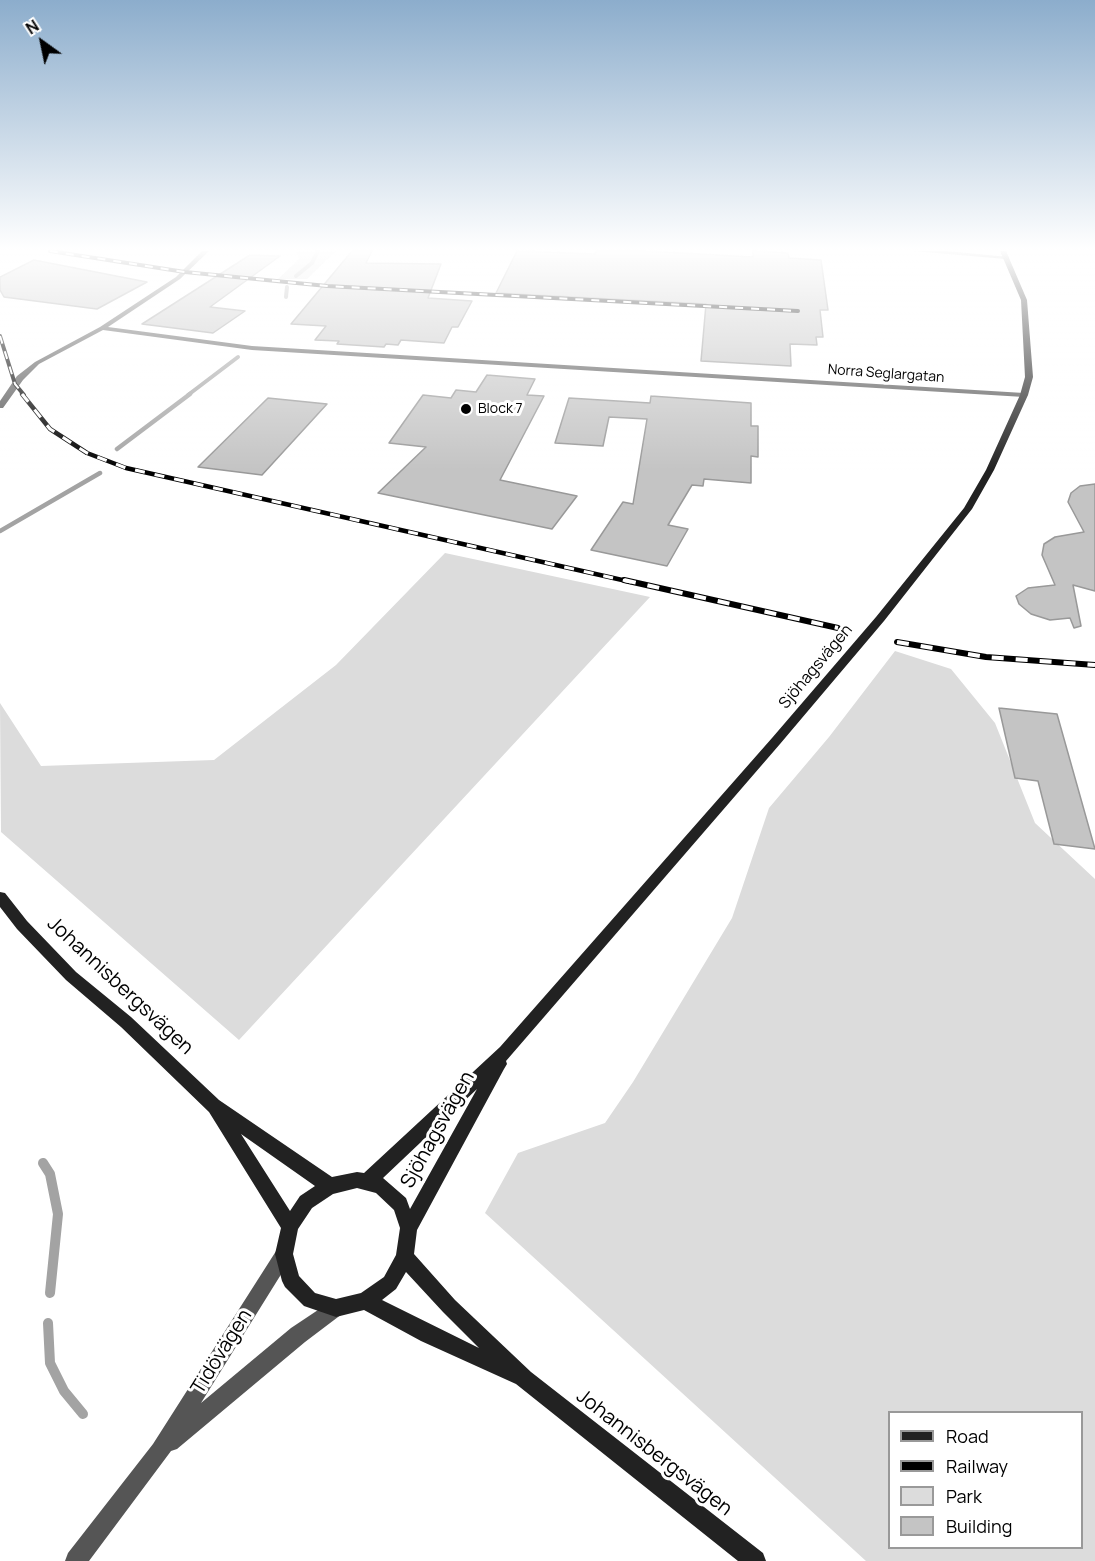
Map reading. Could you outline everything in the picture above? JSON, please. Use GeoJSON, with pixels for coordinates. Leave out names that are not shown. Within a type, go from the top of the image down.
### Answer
{"type":"FeatureCollection","features":[{"type":"Feature","properties":{"kind":"main road","name":"Sjöhagsvägen"},"geometry":{"type":"LineString","coordinates":[[366,1183],[505,1052],[776,741],[880,619],[968,509],[990,470],[1023,395],[1029,367],[1026,324]]}},
{"type":"Feature","properties":{"kind":"main road","name":"Johannisbergsvägen"},"geometry":{"type":"LineString","coordinates":[[0,897],[22,925],[71,976],[126,1022],[213,1105],[330,1186]]}},
{"type":"Feature","properties":{"kind":"main road","name":"Sjöhagsvägen"},"geometry":{"type":"LineString","coordinates":[[408,1228],[505,1052]]}},
{"type":"Feature","properties":{"kind":"main road","name":"Johannisbergsvägen"},"geometry":{"type":"LineString","coordinates":[[213,1105],[290,1226]]}},
{"type":"Feature","properties":{"kind":"main road"},"geometry":{"type":"LineString","coordinates":[[357,1180],[366,1183],[381,1186],[400,1204],[408,1228],[405,1257],[390,1283],[365,1302],[336,1308],[310,1300],[291,1281],[284,1254],[290,1226],[306,1202],[330,1186],[357,1180]]}},
{"type":"Feature","properties":{"kind":"main road","name":"Johannisbergsvägen"},"geometry":{"type":"LineString","coordinates":[[405,1257],[449,1305],[524,1379],[755,1561]]}},
{"type":"Feature","properties":{"kind":"main road","name":"Johannisbergsvägen"},"geometry":{"type":"LineString","coordinates":[[365,1302],[524,1379]]}},
{"type":"Feature","properties":{"kind":"street"},"geometry":{"type":"LineString","coordinates":[[0,406],[20,378],[37,363],[108,324]]}},
{"type":"Feature","properties":{"kind":"street","name":"Norra Seglargatan"},"geometry":{"type":"LineString","coordinates":[[102,328],[243,347],[1023,395]]}},
{"type":"Feature","properties":{"kind":"street","name":"Tidövägen"},"geometry":{"type":"LineString","coordinates":[[76,1561],[160,1451],[284,1254]]}},
{"type":"Feature","properties":{"kind":"street","name":"Tidövägen"},"geometry":{"type":"LineString","coordinates":[[160,1451],[298,1335],[336,1308]]}},
{"type":"Feature","properties":{"kind":"green space"},"geometry":{"type":"Polygon","coordinates":[[[445,553],[650,597],[239,1040],[1,832],[0,703],[41,766],[214,760],[336,665],[445,553]]]}},
{"type":"Feature","properties":{"kind":"green space"},"geometry":{"type":"Polygon","coordinates":[[[895,651],[951,669],[995,723],[1035,823],[1095,879],[1095,1561],[866,1561],[485,1213],[518,1153],[605,1123],[633,1082],[732,918],[769,808],[829,737],[895,651]]]}},
{"type":"Feature","properties":{"kind":"building"},"geometry":{"type":"Polygon","coordinates":[[[142,324],[226,324],[213,333],[142,324]]]}},
{"type":"Feature","properties":{"kind":"building"},"geometry":{"type":"Polygon","coordinates":[[[291,324],[460,324],[458,327],[452,327],[444,343],[401,340],[398,345],[386,344],[384,347],[315,340],[326,326],[291,324]]]}},
{"type":"Feature","properties":{"kind":"building"},"geometry":{"type":"Polygon","coordinates":[[[704,324],[822,324],[823,337],[816,337],[817,345],[790,344],[791,366],[701,361],[704,324]]]}},
{"type":"Feature","properties":{"kind":"building"},"geometry":{"type":"Polygon","coordinates":[[[487,375],[535,379],[527,395],[544,396],[500,480],[577,496],[552,529],[378,493],[426,447],[389,443],[423,395],[451,398],[456,390],[476,392],[487,375]]]}},
{"type":"Feature","properties":{"kind":"building"},"geometry":{"type":"Polygon","coordinates":[[[651,396],[751,403],[751,426],[758,426],[758,457],[751,456],[751,483],[704,479],[703,486],[692,485],[668,525],[688,529],[667,566],[591,550],[623,502],[633,504],[647,419],[609,417],[603,446],[555,443],[569,398],[650,403],[651,396]]]}},
{"type":"Feature","properties":{"kind":"building"},"geometry":{"type":"Polygon","coordinates":[[[268,398],[327,404],[262,475],[198,467],[268,398]]]}},
{"type":"Feature","properties":{"kind":"building"},"geometry":{"type":"Polygon","coordinates":[[[1095,484],[1095,591],[1073,585],[1081,626],[1074,628],[1070,618],[1050,620],[1031,614],[1019,604],[1016,596],[1028,588],[1055,585],[1042,555],[1044,544],[1055,537],[1084,532],[1068,502],[1071,493],[1080,486],[1095,484]]]}},
{"type":"Feature","properties":{"kind":"building"},"geometry":{"type":"Polygon","coordinates":[[[999,708],[1057,714],[1095,849],[1054,844],[1038,781],[1015,778],[999,708]]]}},
{"type":"Feature","properties":{"kind":"waterway"},"geometry":{"type":"LineString","coordinates":[[188,395],[238,357]]}},
{"type":"Feature","properties":{"kind":"waterway"},"geometry":{"type":"LineString","coordinates":[[117,449],[190,394]]}},
{"type":"Feature","properties":{"kind":"waterway"},"geometry":{"type":"LineString","coordinates":[[0,531],[100,473]]}},
{"type":"Feature","properties":{"kind":"waterway"},"geometry":{"type":"LineString","coordinates":[[43,1163],[50,1174],[58,1214],[50,1293]]}},
{"type":"Feature","properties":{"kind":"waterway"},"geometry":{"type":"LineString","coordinates":[[48,1323],[50,1363],[64,1391],[83,1414]]}},
{"type":"Feature","properties":{"kind":"railway"},"geometry":{"type":"LineString","coordinates":[[0,336],[15,384],[24,395]]}},
{"type":"Feature","properties":{"kind":"railway"},"geometry":{"type":"LineString","coordinates":[[22,394],[50,429],[87,453],[126,468],[631,582]]}},
{"type":"Feature","properties":{"kind":"railway"},"geometry":{"type":"LineString","coordinates":[[624,580],[838,628]]}},
{"type":"Feature","properties":{"kind":"railway"},"geometry":{"type":"LineString","coordinates":[[897,642],[986,657],[1095,665]]}},
{"type":"Feature","properties":{"kind":"place","name":"Block 7"},"geometry":{"type":"Point","coordinates":[466,409]}}]}
